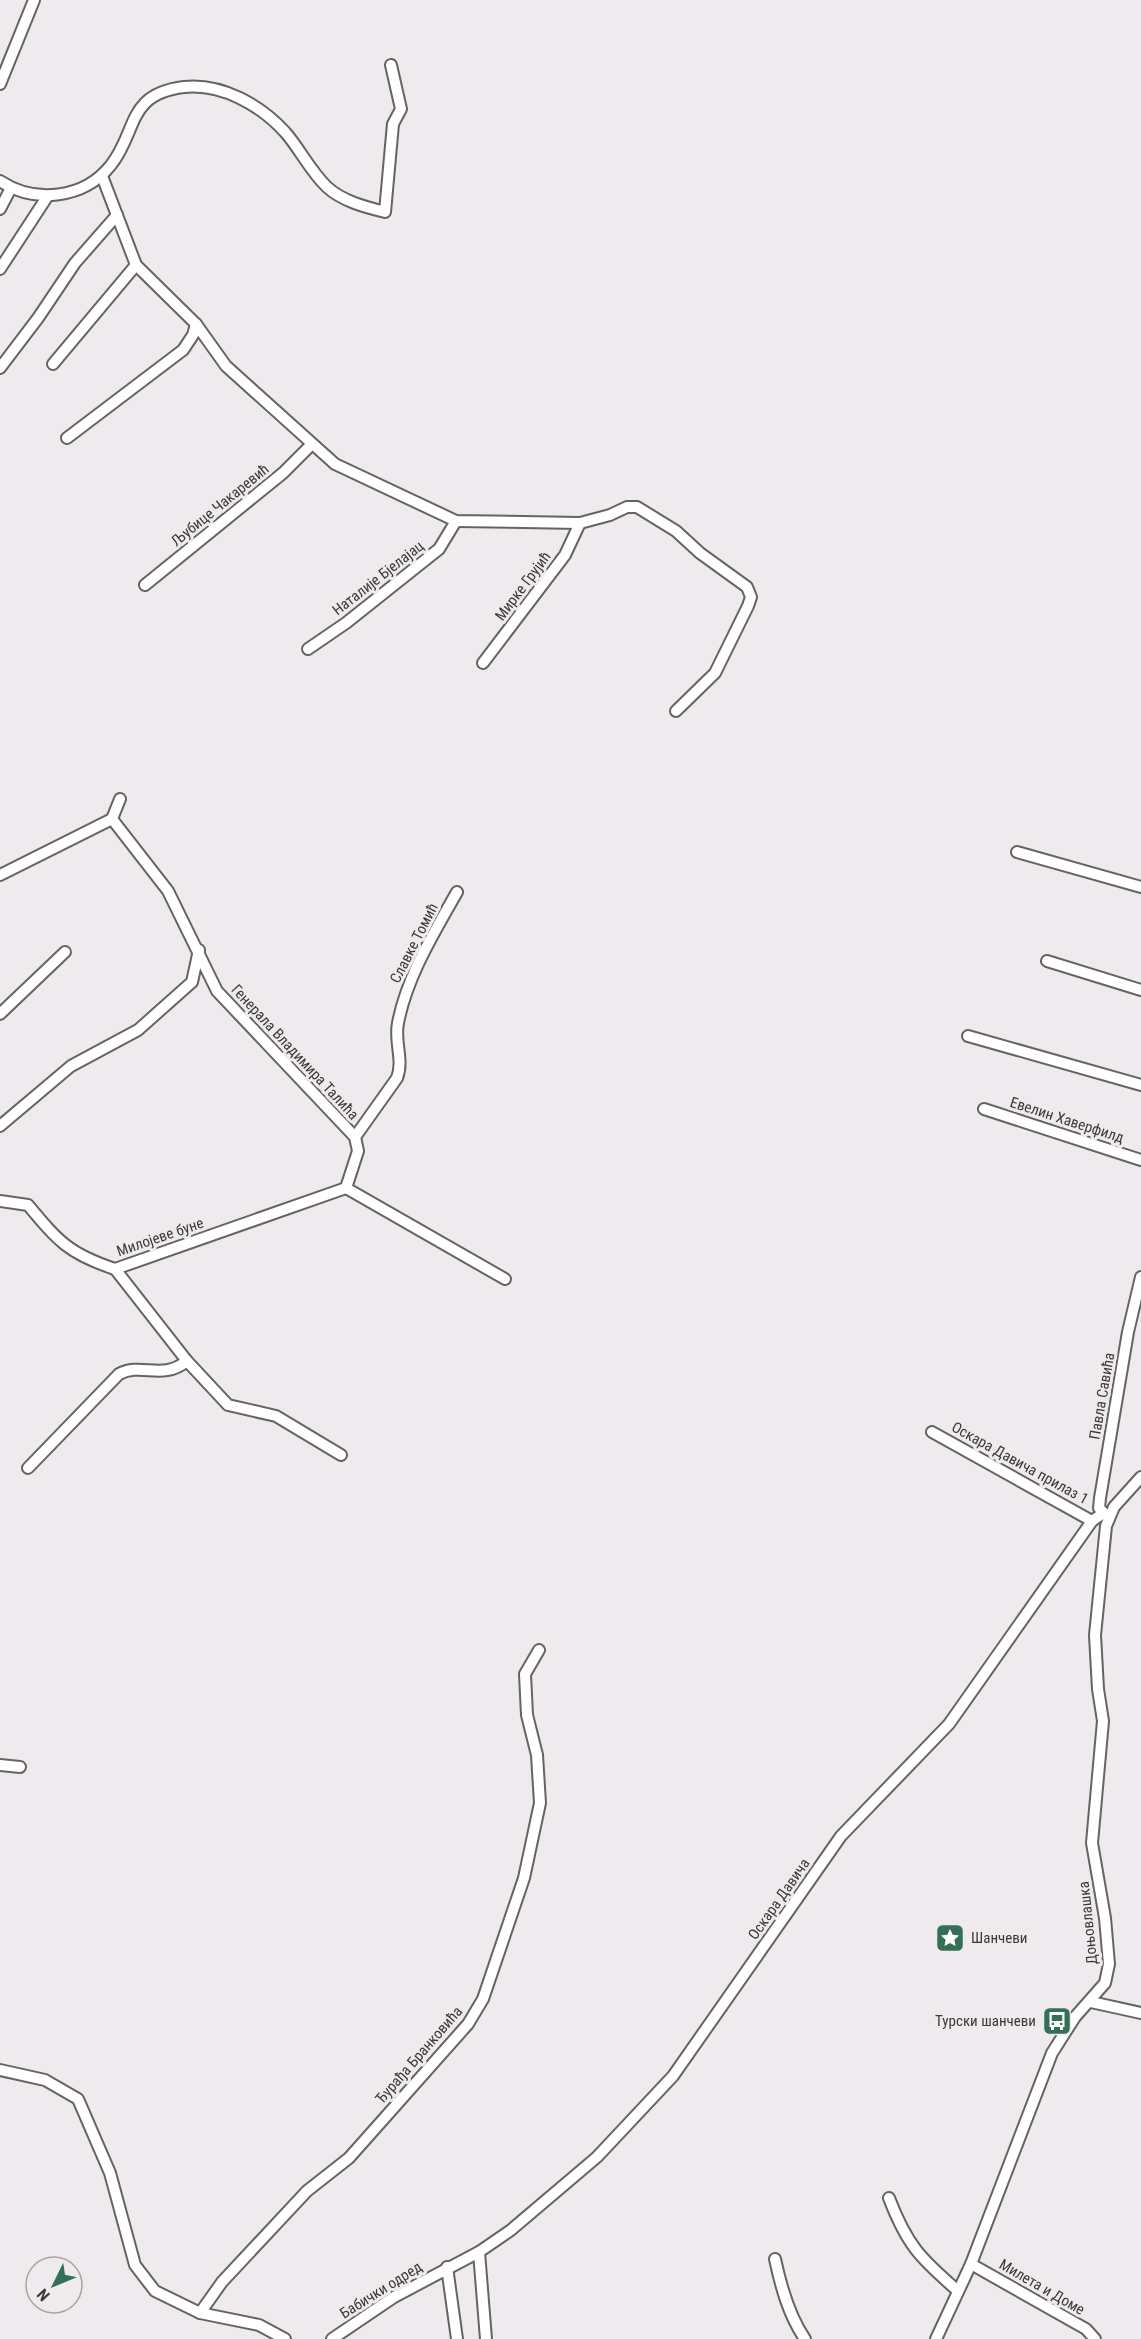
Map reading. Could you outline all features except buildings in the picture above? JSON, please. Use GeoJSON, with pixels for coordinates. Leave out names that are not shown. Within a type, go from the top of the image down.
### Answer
{"type":"FeatureCollection","features":[{"type":"Feature","properties":{"kind":"street"},"geometry":{"type":"LineString","coordinates":[[0,84],[34,0]]}},
{"type":"Feature","properties":{"kind":"street"},"geometry":{"type":"LineString","coordinates":[[0,181],[11,188],[47,197],[70,191],[102,176],[113,163],[137,111],[145,103],[166,91],[198,86],[246,99],[285,132],[327,187],[341,197],[385,213],[393,124],[401,109],[391,65]]}},
{"type":"Feature","properties":{"kind":"street"},"geometry":{"type":"LineString","coordinates":[[102,176],[136,265],[195,324],[225,366],[310,445],[335,464],[456,521],[580,523],[610,515],[627,507],[637,507],[676,531],[708,560],[747,587],[750,591],[748,606],[715,673],[676,711]]}},
{"type":"Feature","properties":{"kind":"street"},"geometry":{"type":"LineString","coordinates":[[0,209],[11,188]]}},
{"type":"Feature","properties":{"kind":"street"},"geometry":{"type":"LineString","coordinates":[[0,269],[47,197]]}},
{"type":"Feature","properties":{"kind":"street"},"geometry":{"type":"LineString","coordinates":[[0,368],[75,263],[117,215]]}},
{"type":"Feature","properties":{"kind":"street"},"geometry":{"type":"LineString","coordinates":[[53,364],[136,265]]}},
{"type":"Feature","properties":{"kind":"street"},"geometry":{"type":"LineString","coordinates":[[67,438],[183,350],[193,335],[195,324]]}},
{"type":"Feature","properties":{"kind":"street","name":"Љубице Чакаревић"},"geometry":{"type":"LineString","coordinates":[[145,585],[283,473],[310,445]]}},
{"type":"Feature","properties":{"kind":"street","name":"Наталије Бјелајац"},"geometry":{"type":"LineString","coordinates":[[308,649],[346,623],[439,549],[456,521]]}},
{"type":"Feature","properties":{"kind":"street","name":"Мирке Грујић"},"geometry":{"type":"LineString","coordinates":[[483,663],[565,555],[580,523]]}},
{"type":"Feature","properties":{"kind":"street"},"geometry":{"type":"LineString","coordinates":[[0,875],[112,819],[120,799]]}},
{"type":"Feature","properties":{"kind":"street","name":"Генерала Владимира Талића"},"geometry":{"type":"LineString","coordinates":[[112,819],[168,891],[199,950],[217,991],[355,1137],[358,1151],[346,1188]]}},
{"type":"Feature","properties":{"kind":"street"},"geometry":{"type":"LineString","coordinates":[[1017,852],[1141,887]]}},
{"type":"Feature","properties":{"kind":"street","name":"Славке Томић"},"geometry":{"type":"LineString","coordinates":[[355,1137],[397,1078],[401,1068],[397,1027],[405,992],[457,892]]}},
{"type":"Feature","properties":{"kind":"street"},"geometry":{"type":"LineString","coordinates":[[0,1126],[71,1066],[138,1030],[192,982],[199,950]]}},
{"type":"Feature","properties":{"kind":"street"},"geometry":{"type":"LineString","coordinates":[[0,1014],[65,952]]}},
{"type":"Feature","properties":{"kind":"street"},"geometry":{"type":"LineString","coordinates":[[1047,962],[1141,990]]}},
{"type":"Feature","properties":{"kind":"street"},"geometry":{"type":"LineString","coordinates":[[968,1036],[1141,1085]]}},
{"type":"Feature","properties":{"kind":"street","name":"Евелин Хаверфилд"},"geometry":{"type":"LineString","coordinates":[[984,1109],[1141,1160]]}},
{"type":"Feature","properties":{"kind":"street"},"geometry":{"type":"LineString","coordinates":[[346,1188],[505,1279]]}},
{"type":"Feature","properties":{"kind":"street","name":"Милојеве буне"},"geometry":{"type":"LineString","coordinates":[[0,1201],[28,1205],[61,1244],[86,1260],[115,1269],[346,1188]]}},
{"type":"Feature","properties":{"kind":"street"},"geometry":{"type":"LineString","coordinates":[[115,1269],[186,1361],[228,1405],[276,1416],[341,1455]]}},
{"type":"Feature","properties":{"kind":"street","name":"Павла Савића"},"geometry":{"type":"LineString","coordinates":[[1105,1516],[1098,1508],[1128,1332],[1141,1276]]}},
{"type":"Feature","properties":{"kind":"street"},"geometry":{"type":"LineString","coordinates":[[28,1468],[119,1374],[128,1369],[165,1372],[177,1369],[186,1361]]}},
{"type":"Feature","properties":{"kind":"street","name":"Оскара Давича прилаз 1"},"geometry":{"type":"LineString","coordinates":[[932,1432],[1092,1521]]}},
{"type":"Feature","properties":{"kind":"street","name":"Доњовлашка"},"geometry":{"type":"LineString","coordinates":[[936,2339],[971,2264],[1052,2053],[1075,2017],[1091,2002],[1105,1983],[1109,1964],[1105,1918],[1092,1844],[1103,1721],[1098,1689],[1095,1635],[1105,1516],[1141,1477]]}},
{"type":"Feature","properties":{"kind":"street","name":"Оскара Давича"},"geometry":{"type":"LineString","coordinates":[[447,2267],[479,2252],[511,2230],[597,2157],[673,2076],[841,1836],[949,1724],[1092,1521],[1105,1516]]}},
{"type":"Feature","properties":{"kind":"street","name":"Ђурађа Бранковића"},"geometry":{"type":"LineString","coordinates":[[200,2313],[222,2282],[308,2191],[349,2158],[468,2024],[483,1999],[524,1878],[540,1803],[537,1755],[527,1715],[525,1674],[540,1650]]}},
{"type":"Feature","properties":{"kind":"street"},"geometry":{"type":"LineString","coordinates":[[0,1765],[20,1767]]}},
{"type":"Feature","properties":{"kind":"street"},"geometry":{"type":"LineString","coordinates":[[1091,2002],[1141,2013]]}},
{"type":"Feature","properties":{"kind":"street"},"geometry":{"type":"LineString","coordinates":[[0,2070],[45,2080],[78,2099],[110,2173],[135,2265],[155,2290],[200,2313],[258,2325],[285,2339]]}},
{"type":"Feature","properties":{"kind":"street"},"geometry":{"type":"LineString","coordinates":[[889,2198],[902,2232],[923,2260],[958,2291]]}},
{"type":"Feature","properties":{"kind":"street"},"geometry":{"type":"LineString","coordinates":[[479,2252],[486,2339]]}},
{"type":"Feature","properties":{"kind":"street"},"geometry":{"type":"LineString","coordinates":[[775,2259],[780,2285],[798,2330],[805,2339]]}},
{"type":"Feature","properties":{"kind":"street","name":"Милета и Доме"},"geometry":{"type":"LineString","coordinates":[[971,2264],[1086,2330],[1095,2339]]}},
{"type":"Feature","properties":{"kind":"street"},"geometry":{"type":"LineString","coordinates":[[447,2267],[457,2339]]}},
{"type":"Feature","properties":{"kind":"street","name":"Бабички одред"},"geometry":{"type":"LineString","coordinates":[[332,2339],[394,2297],[447,2267]]}},
{"type":"Feature","properties":{"kind":"place","name":"Шанчеви"},"geometry":{"type":"Point","coordinates":[950,1938]}},
{"type":"Feature","properties":{"kind":"place","name":"Турски шанчеви"},"geometry":{"type":"Point","coordinates":[1057,2021]}}]}
